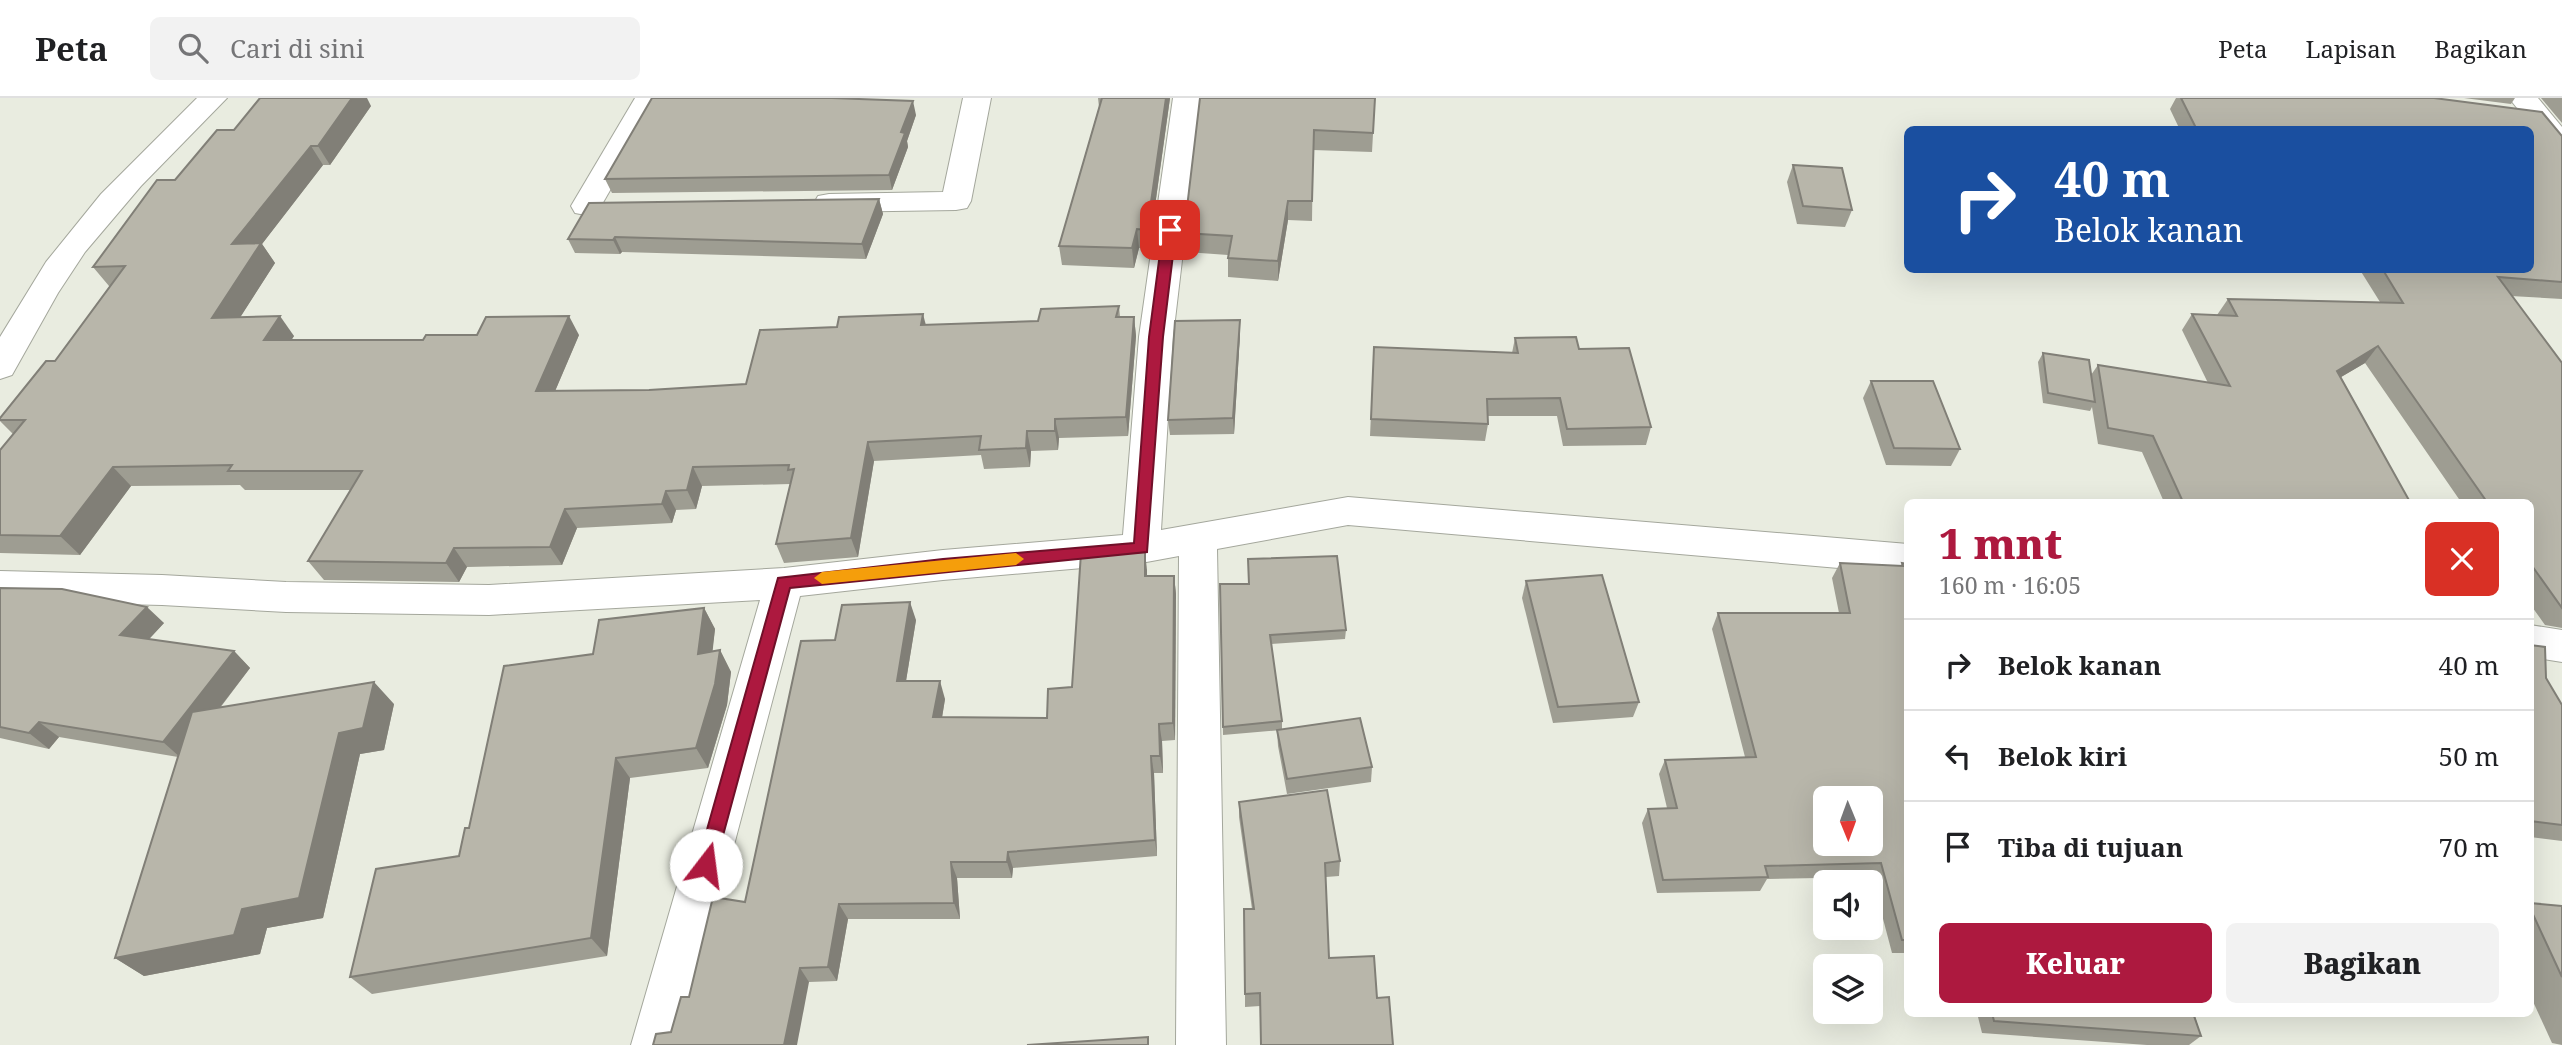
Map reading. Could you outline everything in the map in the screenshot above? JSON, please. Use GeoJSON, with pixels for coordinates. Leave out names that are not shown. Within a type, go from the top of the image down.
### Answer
{"type":"FeatureCollection","features":[{"type":"Feature","properties":{"kind":"street"},"geometry":{"type":"LineString","coordinates":[[0,367],[57,269],[96,218],[213,98]]}},
{"type":"Feature","properties":{"kind":"street"},"geometry":{"type":"LineString","coordinates":[[612,206],[586,206],[649,98]]}},
{"type":"Feature","properties":{"kind":"street"},"geometry":{"type":"LineString","coordinates":[[799,203],[956,201],[976,98]]}},
{"type":"Feature","properties":{"kind":"street"},"geometry":{"type":"LineString","coordinates":[[1141,548],[1156,337],[1187,98]]}},
{"type":"Feature","properties":{"kind":"street"},"geometry":{"type":"LineString","coordinates":[[2497,113],[2531,108],[2562,146]]}},
{"type":"Feature","properties":{"kind":"street"},"geometry":{"type":"LineString","coordinates":[[0,586],[286,597],[489,600],[784,583],[943,565],[1141,548],[1348,511],[1904,559]]}},
{"type":"Feature","properties":{"kind":"street"},"geometry":{"type":"LineString","coordinates":[[1198,536],[1201,1045]]}},
{"type":"Feature","properties":{"kind":"street"},"geometry":{"type":"LineString","coordinates":[[656,1045],[784,583]]}},
{"type":"Feature","properties":{"kind":"building"},"geometry":{"type":"Polygon","coordinates":[[[260,98],[352,98],[318,146],[311,146],[232,244],[261,243],[212,318],[280,316],[264,340],[423,340],[426,335],[477,335],[486,317],[569,316],[536,391],[649,390],[746,384],[760,330],[837,327],[839,317],[923,314],[921,325],[1038,321],[1041,309],[1119,306],[1116,317],[1134,317],[1126,417],[1055,419],[1055,431],[1027,431],[1026,448],[979,450],[981,436],[868,442],[851,538],[776,544],[794,469],[788,470],[789,465],[693,467],[687,490],[666,491],[662,504],[565,509],[550,547],[454,548],[446,563],[308,561],[362,471],[228,471],[232,465],[113,467],[60,536],[0,535],[0,450],[25,420],[0,418],[46,361],[55,361],[125,266],[93,267],[157,180],[175,180],[217,130],[234,130],[260,98]]]}},
{"type":"Feature","properties":{"kind":"building"},"geometry":{"type":"Polygon","coordinates":[[[652,98],[913,101],[901,132],[905,133],[889,175],[605,179],[652,98]]]}},
{"type":"Feature","properties":{"kind":"building"},"geometry":{"type":"Polygon","coordinates":[[[1102,98],[1166,98],[1147,230],[1137,229],[1132,248],[1059,246],[1102,98]]]}},
{"type":"Feature","properties":{"kind":"building"},"geometry":{"type":"Polygon","coordinates":[[[1200,98],[1375,98],[1373,133],[1314,130],[1312,201],[1288,201],[1278,261],[1228,258],[1232,236],[1184,233],[1200,98]]]}},
{"type":"Feature","properties":{"kind":"building"},"geometry":{"type":"Polygon","coordinates":[[[2181,98],[2434,98],[2542,112],[2562,136],[2562,282],[2498,277],[2562,363],[2562,608],[2534,569],[2534,499],[2485,499],[2378,346],[2337,371],[2408,499],[2182,499],[2153,436],[2108,428],[2098,365],[2230,386],[2192,314],[2237,316],[2228,299],[2403,303],[2385,273],[2534,273],[2534,126],[2195,126],[2181,98]]]}},
{"type":"Feature","properties":{"kind":"building"},"geometry":{"type":"Polygon","coordinates":[[[1793,165],[1842,168],[1852,210],[1803,206],[1793,165]]]}},
{"type":"Feature","properties":{"kind":"building"},"geometry":{"type":"Polygon","coordinates":[[[879,199],[862,244],[615,237],[613,240],[568,239],[589,203],[879,199]]]}},
{"type":"Feature","properties":{"kind":"building"},"geometry":{"type":"Polygon","coordinates":[[[1240,320],[1233,418],[1168,420],[1175,321],[1240,320]]]}},
{"type":"Feature","properties":{"kind":"building"},"geometry":{"type":"Polygon","coordinates":[[[1576,337],[1579,349],[1629,348],[1651,427],[1567,429],[1560,398],[1487,399],[1488,424],[1371,419],[1374,347],[1518,353],[1515,338],[1576,337]]]}},
{"type":"Feature","properties":{"kind":"building"},"geometry":{"type":"Polygon","coordinates":[[[2043,353],[2089,360],[2095,402],[2048,393],[2043,353]]]}},
{"type":"Feature","properties":{"kind":"building"},"geometry":{"type":"Polygon","coordinates":[[[1871,381],[1933,381],[1960,449],[1894,448],[1871,381]]]}},
{"type":"Feature","properties":{"kind":"building"},"geometry":{"type":"Polygon","coordinates":[[[1145,552],[1145,576],[1174,576],[1173,723],[1159,724],[1160,756],[1151,756],[1155,840],[1008,852],[1007,862],[951,862],[954,903],[839,904],[828,967],[800,968],[784,1045],[653,1045],[656,1034],[671,1032],[681,997],[689,997],[713,897],[745,902],[801,641],[835,640],[842,605],[910,602],[897,681],[940,681],[933,717],[1047,718],[1048,689],[1072,687],[1081,553],[1145,552]]]}},
{"type":"Feature","properties":{"kind":"building"},"geometry":{"type":"Polygon","coordinates":[[[1337,556],[1346,630],[1270,635],[1282,721],[1223,727],[1220,584],[1249,584],[1248,559],[1337,556]]]}},
{"type":"Feature","properties":{"kind":"building"},"geometry":{"type":"Polygon","coordinates":[[[1840,563],[1903,566],[1904,563],[1904,940],[1881,863],[1765,866],[1768,877],[1663,880],[1648,809],[1677,808],[1665,760],[1756,757],[1718,613],[1850,613],[1840,563]]]}},
{"type":"Feature","properties":{"kind":"building"},"geometry":{"type":"Polygon","coordinates":[[[1602,575],[1639,702],[1558,707],[1526,581],[1602,575]]]}},
{"type":"Feature","properties":{"kind":"building"},"geometry":{"type":"Polygon","coordinates":[[[0,588],[62,589],[147,607],[120,635],[234,651],[163,742],[39,722],[29,733],[0,727],[0,588]]]}},
{"type":"Feature","properties":{"kind":"building"},"geometry":{"type":"Polygon","coordinates":[[[704,608],[698,654],[720,650],[715,684],[696,748],[616,758],[591,938],[350,977],[376,869],[459,856],[465,828],[469,828],[504,666],[593,654],[599,620],[704,608]]]}},
{"type":"Feature","properties":{"kind":"building"},"geometry":{"type":"Polygon","coordinates":[[[2534,646],[2545,647],[2546,678],[2562,705],[2562,825],[2534,822],[2534,646]]]}},
{"type":"Feature","properties":{"kind":"building"},"geometry":{"type":"Polygon","coordinates":[[[374,682],[363,728],[339,733],[299,898],[242,909],[234,935],[115,958],[192,712],[374,682]]]}},
{"type":"Feature","properties":{"kind":"building"},"geometry":{"type":"Polygon","coordinates":[[[1360,718],[1372,767],[1287,779],[1277,730],[1360,718]]]}},
{"type":"Feature","properties":{"kind":"building"},"geometry":{"type":"Polygon","coordinates":[[[1327,790],[1340,861],[1325,863],[1329,958],[1374,956],[1377,998],[1389,997],[1393,1045],[1261,1045],[1260,993],[1245,994],[1244,909],[1254,909],[1239,802],[1327,790]]]}},
{"type":"Feature","properties":{"kind":"building"},"geometry":{"type":"Polygon","coordinates":[[[2534,903],[2562,906],[2562,977],[2534,917],[2534,903]]]}},
{"type":"Feature","properties":{"kind":"building"},"geometry":{"type":"Polygon","coordinates":[[[1993,1017],[2194,1017],[2201,1036],[1994,1021],[1993,1017]]]}},
{"type":"Feature","properties":{"kind":"building"},"geometry":{"type":"Polygon","coordinates":[[[1148,1037],[1148,1045],[1027,1045],[1148,1037]]]}},
{"type":"Feature","properties":{"kind":"slow traffic"},"geometry":{"type":"LineString","coordinates":[[822,578],[1016,559]]}},
{"type":"Feature","properties":{"kind":"route"},"geometry":{"type":"LineString","coordinates":[[706,865],[784,583],[943,565],[1141,548],[1156,337],[1170,230]]}}]}
